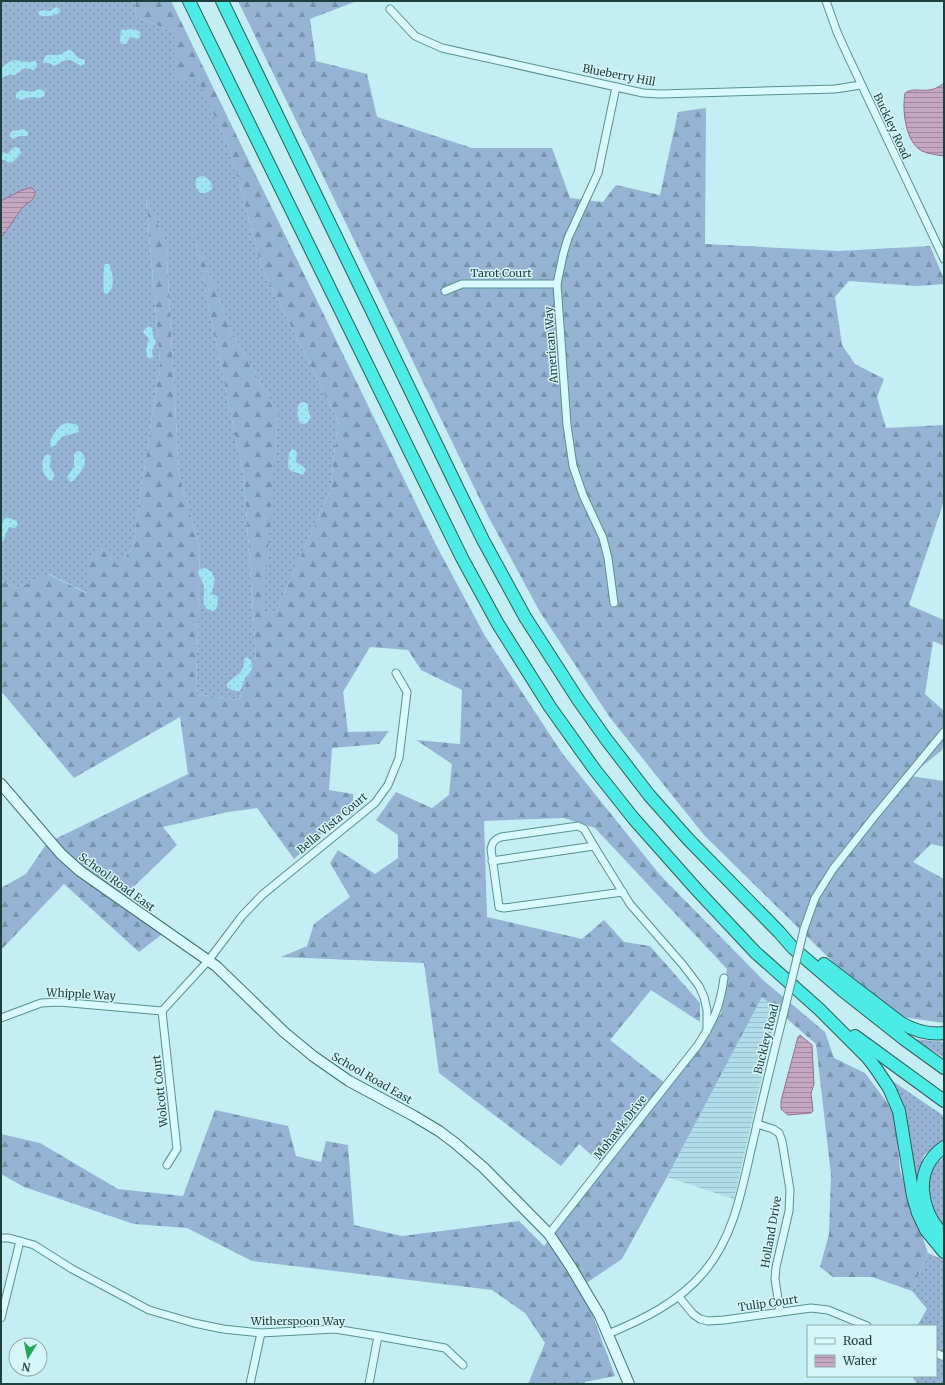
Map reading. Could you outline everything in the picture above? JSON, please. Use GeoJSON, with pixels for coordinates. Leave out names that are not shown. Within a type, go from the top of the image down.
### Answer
{"type":"FeatureCollection","features":[{"type":"Feature","properties":{"kind":"highway"},"geometry":{"type":"LineString","coordinates":[[189,1],[454,544],[510,644],[550,707],[572,738],[605,782],[649,836],[755,952],[819,1009],[868,1058],[889,1088],[900,1116],[913,1196],[918,1213],[926,1230],[944,1252]]}},
{"type":"Feature","properties":{"kind":"highway"},"geometry":{"type":"LineString","coordinates":[[222,1],[483,540],[525,617],[579,701],[606,739],[650,795],[688,839],[793,948],[842,990],[904,1039],[944,1068]]}},
{"type":"Feature","properties":{"kind":"highway"},"geometry":{"type":"LineString","coordinates":[[779,932],[795,940],[854,988],[902,1023],[914,1030],[924,1033],[944,1033]]}},
{"type":"Feature","properties":{"kind":"highway"},"geometry":{"type":"LineString","coordinates":[[819,1009],[944,1101]]}},
{"type":"Feature","properties":{"kind":"highway"},"geometry":{"type":"LineString","coordinates":[[944,1147],[930,1160],[922,1184],[925,1202],[929,1213],[944,1236]]}},
{"type":"Feature","properties":{"kind":"street","name":"Buckley Road"},"geometry":{"type":"LineString","coordinates":[[826,1],[837,32],[861,85],[944,259]]}},
{"type":"Feature","properties":{"kind":"street","name":"Blueberry Hill"},"geometry":{"type":"LineString","coordinates":[[390,9],[415,36],[442,48],[643,93],[660,94],[835,89],[861,85]]}},
{"type":"Feature","properties":{"kind":"street","name":"American Way"},"geometry":{"type":"LineString","coordinates":[[614,603],[608,558],[603,538],[583,495],[573,466],[567,425],[558,284],[563,255],[568,238],[598,173],[616,87]]}},
{"type":"Feature","properties":{"kind":"street","name":"Tarot Court"},"geometry":{"type":"LineString","coordinates":[[445,291],[462,284],[558,284]]}},
{"type":"Feature","properties":{"kind":"street","name":"Bella Vista Court"},"geometry":{"type":"LineString","coordinates":[[162,1011],[208,961],[242,916],[262,895],[375,803],[388,785],[399,758],[407,692],[396,673]]}},
{"type":"Feature","properties":{"kind":"street","name":"Buckley Road"},"geometry":{"type":"LineString","coordinates":[[608,1334],[642,1318],[679,1297],[705,1271],[724,1242],[737,1208],[804,929],[816,898],[833,869],[874,816],[944,732]]}},
{"type":"Feature","properties":{"kind":"street","name":"School Road East"},"geometry":{"type":"LineString","coordinates":[[1,784],[68,861],[100,886],[208,961],[228,977],[284,1032],[313,1056],[349,1081],[414,1116],[455,1143],[484,1168],[549,1234],[572,1267],[600,1316],[629,1384]]}},
{"type":"Feature","properties":{"kind":"street"},"geometry":{"type":"LineString","coordinates":[[623,892],[501,908],[499,907],[497,897],[492,861],[492,845],[496,839],[501,836],[578,826],[584,830],[635,910],[683,965],[699,986],[704,997],[707,1031]]}},
{"type":"Feature","properties":{"kind":"street"},"geometry":{"type":"LineString","coordinates":[[492,861],[594,846]]}},
{"type":"Feature","properties":{"kind":"street","name":"Mohawk Drive"},"geometry":{"type":"LineString","coordinates":[[549,1234],[707,1031],[718,1008],[724,978]]}},
{"type":"Feature","properties":{"kind":"street","name":"Whipple Way"},"geometry":{"type":"LineString","coordinates":[[1,1018],[41,1003],[59,1002],[162,1011]]}},
{"type":"Feature","properties":{"kind":"street","name":"Wolcott Court"},"geometry":{"type":"LineString","coordinates":[[162,1011],[177,1149],[166,1165]]}},
{"type":"Feature","properties":{"kind":"street","name":"Holland Drive"},"geometry":{"type":"LineString","coordinates":[[757,1124],[773,1128],[778,1133],[782,1141],[790,1190],[789,1211],[774,1279],[780,1312]]}},
{"type":"Feature","properties":{"kind":"street","name":"Witherspoon Way"},"geometry":{"type":"LineString","coordinates":[[1,1238],[9,1238],[34,1245],[72,1269],[149,1310],[194,1323],[223,1329],[261,1333],[335,1330],[378,1336],[445,1348],[463,1365]]}},
{"type":"Feature","properties":{"kind":"street"},"geometry":{"type":"LineString","coordinates":[[1,1318],[20,1241]]}},
{"type":"Feature","properties":{"kind":"street","name":"Tulip Court"},"geometry":{"type":"LineString","coordinates":[[679,1297],[693,1314],[700,1319],[708,1321],[810,1308],[828,1310],[865,1325]]}},
{"type":"Feature","properties":{"kind":"street"},"geometry":{"type":"LineString","coordinates":[[250,1384],[261,1333]]}},
{"type":"Feature","properties":{"kind":"street"},"geometry":{"type":"LineString","coordinates":[[369,1384],[378,1336]]}},
{"type":"Feature","properties":{"kind":"shaded area"},"geometry":{"type":"Polygon","coordinates":[[[762,997],[777,1011],[734,1199],[667,1177],[762,997]]]}},
{"type":"Feature","properties":{"kind":"green space"},"geometry":{"type":"Polygon","coordinates":[[[1,1],[135,1],[136,17],[174,32],[174,80],[198,79],[230,150],[262,268],[338,421],[330,491],[276,611],[273,612],[260,629],[278,414],[230,329],[193,229],[244,478],[256,657],[239,700],[196,694],[200,548],[179,474],[166,242],[146,199],[160,363],[133,546],[122,562],[120,570],[87,593],[49,574],[17,588],[1,580],[1,1]]]}},
{"type":"Feature","properties":{"kind":"green space"},"geometry":{"type":"Polygon","coordinates":[[[135,1],[171,1],[436,545],[485,636],[562,753],[660,875],[763,980],[825,1032],[834,1058],[865,1073],[895,1113],[900,1170],[928,1253],[912,1291],[872,1277],[833,1277],[820,1267],[829,1234],[831,1175],[816,1044],[762,997],[622,1259],[582,1286],[615,1376],[585,1382],[584,1384],[528,1384],[545,1343],[525,1313],[492,1290],[252,1261],[187,1228],[134,1224],[24,1187],[1,1174],[1,1134],[40,1143],[118,1189],[183,1196],[215,1110],[288,1126],[296,1156],[321,1162],[326,1141],[348,1145],[354,1225],[402,1236],[519,1221],[544,1246],[605,1167],[579,1144],[561,1166],[439,1073],[424,963],[281,957],[307,946],[314,924],[350,897],[330,863],[338,850],[375,874],[398,858],[398,835],[376,820],[396,792],[432,808],[449,795],[452,764],[416,740],[460,744],[462,690],[421,670],[408,650],[370,647],[343,692],[348,732],[389,731],[379,744],[332,748],[329,790],[353,794],[353,808],[337,819],[294,859],[257,808],[228,812],[163,827],[177,845],[130,890],[123,903],[165,932],[139,952],[64,884],[1,950],[1,888],[26,874],[47,843],[188,774],[180,717],[74,778],[1,691],[1,580],[17,588],[48,574],[86,593],[89,557],[106,546],[118,568],[133,546],[160,363],[146,198],[166,242],[179,474],[200,548],[196,694],[239,700],[256,657],[244,478],[192,225],[230,329],[278,414],[263,615],[276,611],[330,491],[338,421],[262,268],[230,150],[198,80],[174,80],[174,32],[136,17],[135,1]],[[564,818],[484,821],[487,917],[582,939],[604,920],[624,942],[650,946],[700,1003],[700,1022],[651,990],[610,1040],[666,1084],[721,1014],[727,969],[595,828],[564,818]]]}},
{"type":"Feature","properties":{"kind":"green space"},"geometry":{"type":"Polygon","coordinates":[[[238,1],[357,1],[310,19],[316,61],[367,74],[377,117],[472,148],[552,148],[570,198],[603,202],[616,185],[660,195],[678,112],[706,108],[705,244],[839,251],[930,246],[944,279],[944,284],[917,286],[849,281],[835,297],[842,345],[855,364],[884,379],[877,397],[886,428],[944,425],[944,501],[909,605],[944,620],[944,646],[933,641],[925,694],[944,711],[944,745],[941,751],[910,776],[944,781],[944,847],[931,844],[913,862],[944,879],[944,1023],[903,1017],[833,962],[704,835],[611,719],[540,612],[489,518],[238,1]]]}},
{"type":"Feature","properties":{"kind":"green space"},"geometry":{"type":"Polygon","coordinates":[[[915,1039],[944,1042],[944,1058],[915,1039]]]}},
{"type":"Feature","properties":{"kind":"green space"},"geometry":{"type":"Polygon","coordinates":[[[891,1080],[944,1116],[944,1142],[924,1155],[916,1185],[908,1125],[891,1080]]]}},
{"type":"Feature","properties":{"kind":"green space"},"geometry":{"type":"Polygon","coordinates":[[[944,1157],[944,1226],[934,1212],[928,1188],[932,1167],[944,1157]]]}},
{"type":"Feature","properties":{"kind":"green space"},"geometry":{"type":"Polygon","coordinates":[[[928,1253],[944,1260],[944,1384],[917,1384],[913,1377],[937,1377],[937,1325],[918,1325],[927,1309],[912,1291],[928,1253]]]}},
{"type":"Feature","properties":{"kind":"sand"},"geometry":{"type":"Polygon","coordinates":[[[56,7],[60,9],[60,12],[55,15],[46,16],[38,14],[38,12],[42,10],[50,11],[56,7]]]}},
{"type":"Feature","properties":{"kind":"sand"},"geometry":{"type":"Polygon","coordinates":[[[135,29],[140,32],[140,37],[137,39],[130,37],[126,44],[122,44],[120,42],[121,30],[135,29]]]}},
{"type":"Feature","properties":{"kind":"sand"},"geometry":{"type":"Polygon","coordinates":[[[71,50],[78,58],[85,60],[85,64],[81,66],[71,60],[66,60],[54,66],[49,63],[43,63],[44,58],[47,55],[59,55],[71,50]]]}},
{"type":"Feature","properties":{"kind":"sand"},"geometry":{"type":"Polygon","coordinates":[[[14,60],[27,62],[36,61],[37,66],[34,70],[25,68],[15,75],[8,75],[1,78],[1,68],[14,60]]]}},
{"type":"Feature","properties":{"kind":"sand"},"geometry":{"type":"Polygon","coordinates":[[[39,89],[44,90],[45,94],[41,98],[31,97],[21,100],[16,98],[16,94],[21,90],[32,92],[39,89]]]}},
{"type":"Feature","properties":{"kind":"sand"},"geometry":{"type":"Polygon","coordinates":[[[24,129],[28,132],[27,136],[19,136],[13,139],[10,137],[12,131],[24,129]]]}},
{"type":"Feature","properties":{"kind":"sand"},"geometry":{"type":"Polygon","coordinates":[[[15,147],[19,148],[21,153],[13,162],[9,163],[5,160],[1,160],[1,152],[8,154],[15,147]]]}},
{"type":"Feature","properties":{"kind":"sand"},"geometry":{"type":"Polygon","coordinates":[[[202,176],[207,178],[211,184],[212,189],[206,193],[201,193],[197,190],[196,186],[197,178],[202,176]]]}},
{"type":"Feature","properties":{"kind":"sand"},"geometry":{"type":"Polygon","coordinates":[[[105,264],[109,264],[113,280],[112,288],[107,294],[104,293],[105,264]]]}},
{"type":"Feature","properties":{"kind":"sand"},"geometry":{"type":"Polygon","coordinates":[[[149,326],[152,328],[156,342],[152,351],[153,357],[150,359],[147,357],[146,349],[149,339],[143,332],[149,326]]]}},
{"type":"Feature","properties":{"kind":"sand"},"geometry":{"type":"Polygon","coordinates":[[[304,402],[308,404],[308,410],[311,417],[307,423],[304,424],[300,423],[297,413],[300,403],[304,402]]]}},
{"type":"Feature","properties":{"kind":"sand"},"geometry":{"type":"Polygon","coordinates":[[[67,423],[78,426],[79,432],[63,437],[55,446],[51,447],[50,442],[56,430],[61,425],[67,423]]]}},
{"type":"Feature","properties":{"kind":"sand"},"geometry":{"type":"Polygon","coordinates":[[[292,449],[297,452],[296,462],[306,469],[303,475],[290,470],[288,467],[289,453],[292,449]]]}},
{"type":"Feature","properties":{"kind":"sand"},"geometry":{"type":"Polygon","coordinates":[[[78,451],[81,452],[85,458],[85,464],[75,479],[70,482],[67,477],[74,467],[74,454],[78,451]]]}},
{"type":"Feature","properties":{"kind":"sand"},"geometry":{"type":"Polygon","coordinates":[[[47,454],[51,456],[50,467],[55,476],[51,481],[45,476],[42,464],[47,454]]]}},
{"type":"Feature","properties":{"kind":"sand"},"geometry":{"type":"Polygon","coordinates":[[[6,517],[17,521],[18,524],[15,528],[9,527],[3,541],[1,542],[2,525],[6,517]]]}},
{"type":"Feature","properties":{"kind":"sand"},"geometry":{"type":"Polygon","coordinates":[[[205,568],[212,572],[215,581],[211,594],[217,596],[218,602],[215,610],[213,611],[206,608],[204,605],[204,587],[198,571],[205,568]]]}},
{"type":"Feature","properties":{"kind":"sand"},"geometry":{"type":"Polygon","coordinates":[[[247,657],[251,660],[252,669],[245,679],[240,691],[234,691],[227,687],[227,684],[239,674],[243,668],[244,659],[247,657]]]}},
{"type":"Feature","properties":{"kind":"water"},"geometry":{"type":"Polygon","coordinates":[[[944,83],[944,156],[925,152],[916,147],[908,133],[904,100],[905,93],[909,91],[932,89],[944,83]]]}},
{"type":"Feature","properties":{"kind":"water"},"geometry":{"type":"Polygon","coordinates":[[[32,188],[35,191],[34,197],[23,207],[1,238],[1,201],[32,188]]]}},
{"type":"Feature","properties":{"kind":"water"},"geometry":{"type":"Polygon","coordinates":[[[800,1035],[812,1045],[814,1084],[811,1093],[813,1111],[811,1113],[788,1115],[781,1109],[781,1101],[798,1037],[800,1035]]]}}]}
